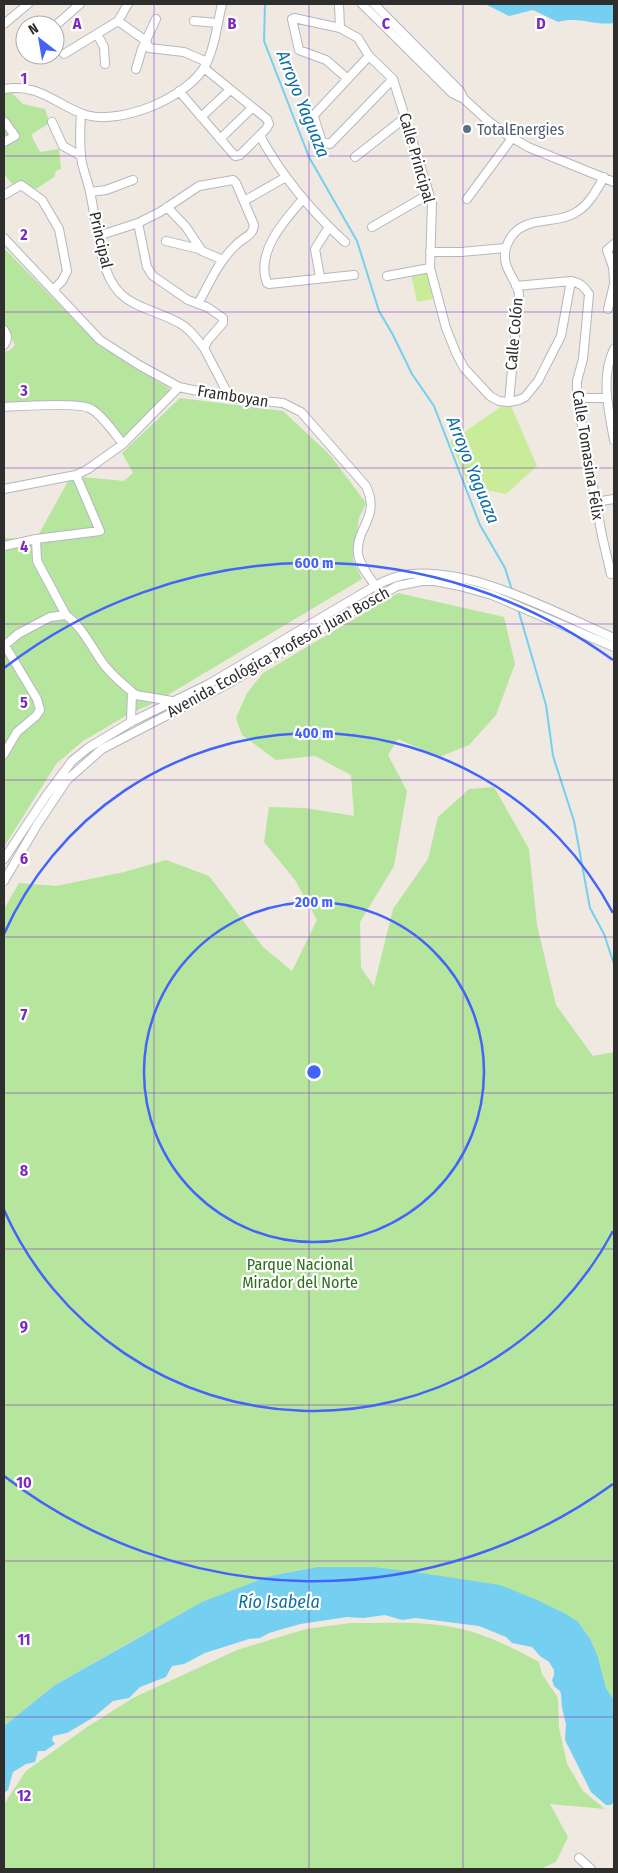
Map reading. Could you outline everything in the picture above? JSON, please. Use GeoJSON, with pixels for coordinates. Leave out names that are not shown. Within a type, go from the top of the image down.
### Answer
{"type":"FeatureCollection","features":[{"type":"Feature","properties":{"kind":"street"},"geometry":{"type":"LineString","coordinates":[[6,19],[28,4]]}},
{"type":"Feature","properties":{"kind":"street"},"geometry":{"type":"LineString","coordinates":[[65,17],[80,4]]}},
{"type":"Feature","properties":{"kind":"street"},"geometry":{"type":"LineString","coordinates":[[65,53],[118,21],[128,4]]}},
{"type":"Feature","properties":{"kind":"street"},"geometry":{"type":"LineString","coordinates":[[4,89],[19,87],[38,91],[81,113],[101,117],[118,116],[159,103],[179,91],[199,75],[214,43],[222,4]]}},
{"type":"Feature","properties":{"kind":"street"},"geometry":{"type":"LineString","coordinates":[[339,4],[340,28],[294,18],[292,20],[298,50],[326,60],[348,79]]}},
{"type":"Feature","properties":{"kind":"street"},"geometry":{"type":"LineString","coordinates":[[362,4],[452,93],[464,99],[487,120],[512,138],[528,147],[614,182]]}},
{"type":"Feature","properties":{"kind":"street"},"geometry":{"type":"LineString","coordinates":[[374,4],[460,91],[464,99]]}},
{"type":"Feature","properties":{"kind":"street"},"geometry":{"type":"LineString","coordinates":[[136,69],[142,49],[156,19]]}},
{"type":"Feature","properties":{"kind":"street"},"geometry":{"type":"LineString","coordinates":[[118,21],[146,42],[149,48],[184,52],[205,65],[230,90],[267,119],[269,124],[260,136],[240,155],[234,156],[179,91]]}},
{"type":"Feature","properties":{"kind":"street"},"geometry":{"type":"LineString","coordinates":[[194,21],[218,23]]}},
{"type":"Feature","properties":{"kind":"street","name":"Calle Principal"},"geometry":{"type":"LineString","coordinates":[[340,28],[358,38],[369,56],[393,80],[432,203],[430,268],[446,328],[464,368],[490,396],[499,401],[508,402]]}},
{"type":"Feature","properties":{"kind":"street"},"geometry":{"type":"LineString","coordinates":[[98,34],[104,47],[105,64]]}},
{"type":"Feature","properties":{"kind":"street"},"geometry":{"type":"LineString","coordinates":[[369,56],[314,117],[322,142],[330,144],[393,80]]}},
{"type":"Feature","properties":{"kind":"street"},"geometry":{"type":"LineString","coordinates":[[202,117],[230,90]]}},
{"type":"Feature","properties":{"kind":"street"},"geometry":{"type":"LineString","coordinates":[[220,140],[252,108]]}},
{"type":"Feature","properties":{"kind":"street","name":"Principal"},"geometry":{"type":"LineString","coordinates":[[81,113],[79,137],[81,156],[106,270],[114,286],[120,294],[183,325],[190,331],[204,348],[230,398]]}},
{"type":"Feature","properties":{"kind":"street"},"geometry":{"type":"LineString","coordinates":[[355,157],[406,117]]}},
{"type":"Feature","properties":{"kind":"street"},"geometry":{"type":"LineString","coordinates":[[52,122],[63,146],[81,156]]}},
{"type":"Feature","properties":{"kind":"street"},"geometry":{"type":"LineString","coordinates":[[4,123],[15,136],[4,142]]}},
{"type":"Feature","properties":{"kind":"street"},"geometry":{"type":"LineString","coordinates":[[260,136],[274,160],[303,199],[345,242]]}},
{"type":"Feature","properties":{"kind":"street"},"geometry":{"type":"LineString","coordinates":[[467,199],[512,138]]}},
{"type":"Feature","properties":{"kind":"street"},"geometry":{"type":"LineString","coordinates":[[244,201],[286,177]]}},
{"type":"Feature","properties":{"kind":"street"},"geometry":{"type":"LineString","coordinates":[[430,252],[461,252],[505,248],[515,231],[525,224],[573,215],[584,208],[604,177]]}},
{"type":"Feature","properties":{"kind":"street"},"geometry":{"type":"LineString","coordinates":[[90,192],[106,190],[133,180]]}},
{"type":"Feature","properties":{"kind":"street"},"geometry":{"type":"LineString","coordinates":[[98,236],[138,223],[199,186],[232,180],[236,182],[254,224],[253,230],[223,260],[198,304]]}},
{"type":"Feature","properties":{"kind":"street"},"geometry":{"type":"LineString","coordinates":[[4,195],[21,185],[42,200],[59,229],[67,271],[62,281],[53,290]]}},
{"type":"Feature","properties":{"kind":"street"},"geometry":{"type":"LineString","coordinates":[[372,227],[429,194]]}},
{"type":"Feature","properties":{"kind":"street"},"geometry":{"type":"LineString","coordinates":[[303,199],[283,222],[271,242],[266,257],[265,280],[269,284],[354,274]]}},
{"type":"Feature","properties":{"kind":"street"},"geometry":{"type":"LineString","coordinates":[[167,207],[186,227],[199,249]]}},
{"type":"Feature","properties":{"kind":"street"},"geometry":{"type":"LineString","coordinates":[[138,223],[147,267],[153,276],[188,300],[208,307],[223,318],[223,323],[208,340],[204,348]]}},
{"type":"Feature","properties":{"kind":"street"},"geometry":{"type":"LineString","coordinates":[[320,277],[315,249],[329,227]]}},
{"type":"Feature","properties":{"kind":"street","name":"Framboyan"},"geometry":{"type":"LineString","coordinates":[[4,238],[100,340],[139,365],[179,387],[230,398],[283,403],[302,412],[366,486],[371,496],[372,507],[358,553],[380,594]]}},
{"type":"Feature","properties":{"kind":"street"},"geometry":{"type":"LineString","coordinates":[[166,241],[199,249],[223,260]]}},
{"type":"Feature","properties":{"kind":"street"},"geometry":{"type":"LineString","coordinates":[[608,309],[614,282],[611,260],[607,250],[614,244]]}},
{"type":"Feature","properties":{"kind":"street","name":"Calle Colón"},"geometry":{"type":"LineString","coordinates":[[505,248],[508,272],[519,294],[508,402]]}},
{"type":"Feature","properties":{"kind":"street"},"geometry":{"type":"LineString","coordinates":[[387,276],[430,268]]}},
{"type":"Feature","properties":{"kind":"street"},"geometry":{"type":"LineString","coordinates":[[508,402],[525,397],[533,388],[556,349],[564,324],[571,281],[516,286]]}},
{"type":"Feature","properties":{"kind":"street","name":"Calle Tomasina Félix"},"geometry":{"type":"LineString","coordinates":[[571,281],[585,287],[589,294],[582,358],[577,381],[577,398],[595,502],[611,574]]}},
{"type":"Feature","properties":{"kind":"street"},"geometry":{"type":"LineString","coordinates":[[4,330],[7,341],[4,345]]}},
{"type":"Feature","properties":{"kind":"street"},"geometry":{"type":"LineString","coordinates":[[614,349],[606,382],[614,440]]}},
{"type":"Feature","properties":{"kind":"street"},"geometry":{"type":"LineString","coordinates":[[4,489],[76,475],[123,444],[179,387]]}},
{"type":"Feature","properties":{"kind":"street"},"geometry":{"type":"LineString","coordinates":[[577,398],[607,398]]}},
{"type":"Feature","properties":{"kind":"street"},"geometry":{"type":"LineString","coordinates":[[4,407],[76,406],[90,408],[105,422],[123,444]]}},
{"type":"Feature","properties":{"kind":"street"},"geometry":{"type":"LineString","coordinates":[[4,546],[36,539],[100,531],[76,475]]}},
{"type":"Feature","properties":{"kind":"street"},"geometry":{"type":"LineString","coordinates":[[595,502],[614,499]]}},
{"type":"Feature","properties":{"kind":"street"},"geometry":{"type":"LineString","coordinates":[[36,539],[37,561],[66,616],[75,622],[104,664],[118,680],[136,695],[172,701]]}},
{"type":"Feature","properties":{"kind":"street","name":"Avenida Ecológica Profesor Juan Bosch"},"geometry":{"type":"LineString","coordinates":[[4,859],[72,761],[88,748],[131,722],[209,684],[375,586],[392,578],[410,574],[440,574],[491,586],[614,638]]}},
{"type":"Feature","properties":{"kind":"street","name":"Avenida Ecológica Profesor Juan Bosch"},"geometry":{"type":"LineString","coordinates":[[4,881],[37,825],[67,780],[96,754],[138,730],[230,683],[380,594],[397,586],[428,581],[448,583],[492,595],[614,647]]}},
{"type":"Feature","properties":{"kind":"street"},"geometry":{"type":"LineString","coordinates":[[4,754],[17,732],[36,716],[40,710],[37,699],[4,645],[18,634],[50,617],[66,616]]}},
{"type":"Feature","properties":{"kind":"street"},"geometry":{"type":"LineString","coordinates":[[570,629],[575,621]]}},
{"type":"Feature","properties":{"kind":"street"},"geometry":{"type":"LineString","coordinates":[[131,722],[132,692]]}},
{"type":"Feature","properties":{"kind":"street"},"geometry":{"type":"LineString","coordinates":[[579,1858],[591,1869]]}},
{"type":"Feature","properties":{"kind":"green space"},"geometry":{"type":"Polygon","coordinates":[[[4,93],[12,93],[23,104],[45,109],[49,121],[48,124],[32,134],[33,139],[40,152],[59,149],[61,169],[56,171],[54,177],[36,189],[23,183],[14,186],[4,174],[4,93]]]}},
{"type":"Feature","properties":{"kind":"green space"},"geometry":{"type":"Polygon","coordinates":[[[4,248],[100,346],[175,392],[126,441],[93,404],[82,402],[4,402],[4,352],[10,350],[15,345],[4,324],[4,248]]]}},
{"type":"Feature","properties":{"kind":"green space"},"geometry":{"type":"Polygon","coordinates":[[[427,272],[433,299],[417,302],[411,275],[427,272]]]}},
{"type":"Feature","properties":{"kind":"green space"},"geometry":{"type":"Polygon","coordinates":[[[180,398],[283,411],[330,455],[366,503],[359,518],[353,560],[362,579],[156,702],[129,714],[83,741],[56,764],[4,847],[4,538],[36,539],[71,476],[124,481],[133,473],[122,453],[180,398]]]}},
{"type":"Feature","properties":{"kind":"green space"},"geometry":{"type":"Polygon","coordinates":[[[509,401],[537,466],[506,494],[470,487],[450,442],[509,401]]]}},
{"type":"Feature","properties":{"kind":"green space","name":"Parque Nacional Mirador del Norte"},"geometry":{"type":"Polygon","coordinates":[[[398,593],[504,617],[515,664],[496,715],[469,745],[439,757],[398,739],[388,755],[407,791],[394,866],[360,922],[361,968],[374,986],[393,909],[428,859],[438,817],[469,789],[494,787],[529,849],[537,925],[556,1005],[593,1056],[614,1052],[614,1700],[606,1688],[598,1657],[374,1567],[317,1567],[270,1576],[143,1635],[55,1685],[4,1726],[4,909],[19,883],[56,886],[124,872],[166,860],[209,876],[263,947],[292,971],[317,920],[295,880],[264,842],[269,807],[305,808],[354,816],[351,775],[315,756],[276,760],[242,735],[236,718],[247,693],[263,673],[398,593]]]}},
{"type":"Feature","properties":{"kind":"green space"},"geometry":{"type":"Polygon","coordinates":[[[351,1623],[413,1623],[458,1628],[490,1638],[539,1662],[542,1674],[558,1698],[559,1728],[567,1764],[583,1791],[605,1809],[550,1804],[568,1837],[556,1862],[540,1869],[4,1869],[4,1804],[26,1771],[87,1727],[133,1698],[237,1650],[306,1629],[351,1623]]]}},
{"type":"Feature","properties":{"kind":"water"},"geometry":{"type":"Polygon","coordinates":[[[485,4],[614,4],[614,23],[607,24],[579,20],[558,22],[533,10],[509,16],[485,4]]]}},
{"type":"Feature","properties":{"kind":"water","name":"Río Isabela"},"geometry":{"type":"Polygon","coordinates":[[[317,1567],[374,1567],[500,1585],[535,1599],[578,1622],[590,1639],[598,1657],[606,1688],[614,1700],[614,1802],[611,1805],[606,1805],[591,1792],[565,1740],[566,1724],[561,1694],[554,1686],[552,1680],[554,1670],[549,1662],[532,1647],[512,1643],[506,1637],[479,1626],[416,1618],[402,1620],[385,1615],[363,1618],[347,1617],[300,1624],[269,1633],[260,1638],[249,1639],[205,1653],[184,1664],[172,1666],[166,1677],[140,1687],[129,1698],[113,1701],[94,1717],[67,1733],[53,1736],[52,1740],[55,1744],[45,1751],[38,1751],[35,1762],[26,1764],[13,1772],[8,1790],[4,1793],[4,1726],[55,1685],[202,1602],[270,1576],[317,1567]]]}},
{"type":"Feature","properties":{"kind":"waterway","name":"Arroyo Yaguaza"},"geometry":{"type":"LineString","coordinates":[[265,4],[264,41],[309,157],[357,241],[379,311],[412,374],[434,406],[480,525],[505,568],[512,590]]}},
{"type":"Feature","properties":{"kind":"waterway","name":"Arroyo Yaguaza"},"geometry":{"type":"LineString","coordinates":[[518,609],[546,705],[553,756],[574,821],[590,908],[604,934],[614,964]]}},
{"type":"Feature","properties":{"kind":"place","name":"TotalEnergies"},"geometry":{"type":"Point","coordinates":[467,129]}}]}
